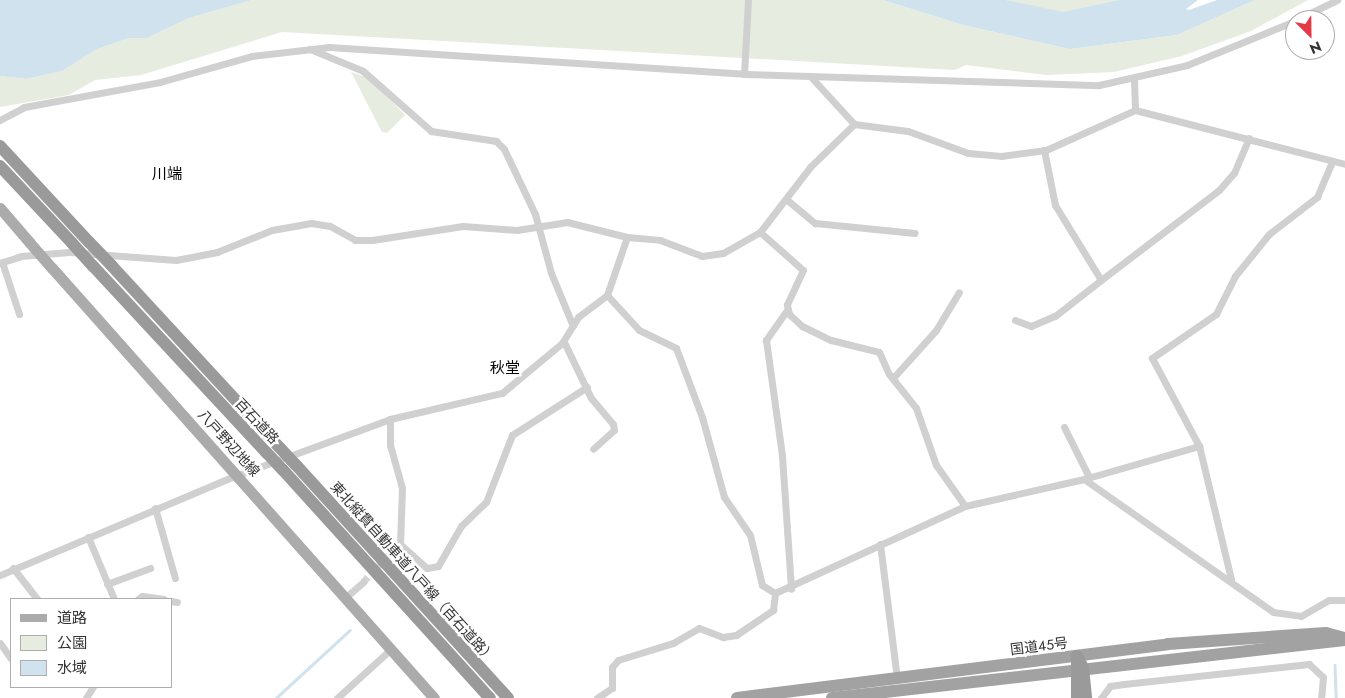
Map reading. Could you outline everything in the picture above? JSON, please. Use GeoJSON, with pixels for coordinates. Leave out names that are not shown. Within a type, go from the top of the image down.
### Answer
{"type":"FeatureCollection","features":[{"type":"Feature","properties":{"kind":"highway","name":"百石道路"},"geometry":{"type":"LineString","coordinates":[[0,146],[296,465]]}},
{"type":"Feature","properties":{"kind":"highway","name":"百石道路"},"geometry":{"type":"LineString","coordinates":[[0,166],[267,453],[490,698]]}},
{"type":"Feature","properties":{"kind":"highway","name":"東北縦貫自動車道八戸線（百石道路）"},"geometry":{"type":"LineString","coordinates":[[296,465],[509,698]]}},
{"type":"Feature","properties":{"kind":"highway","name":"国道45号"},"geometry":{"type":"LineString","coordinates":[[832,698],[1078,665],[1240,638],[1326,633],[1345,639]]}},
{"type":"Feature","properties":{"kind":"highway"},"geometry":{"type":"LineString","coordinates":[[1077,698],[1078,665]]}},
{"type":"Feature","properties":{"kind":"highway"},"geometry":{"type":"LineString","coordinates":[[1078,665],[1086,698]]}},
{"type":"Feature","properties":{"kind":"highway","name":"国道45号"},"geometry":{"type":"LineString","coordinates":[[737,698],[899,689]]}},
{"type":"Feature","properties":{"kind":"main road","name":"八戸野辺地線"},"geometry":{"type":"LineString","coordinates":[[0,208],[434,698]]}},
{"type":"Feature","properties":{"kind":"street"},"geometry":{"type":"LineString","coordinates":[[744,71],[748,0]]}},
{"type":"Feature","properties":{"kind":"street"},"geometry":{"type":"LineString","coordinates":[[1316,10],[1337,0]]}},
{"type":"Feature","properties":{"kind":"street"},"geometry":{"type":"LineString","coordinates":[[0,120],[24,107],[160,82],[252,56],[310,49],[595,61],[811,77],[1061,86],[1134,80],[1235,48],[1285,25]]}},
{"type":"Feature","properties":{"kind":"street"},"geometry":{"type":"LineString","coordinates":[[310,49],[363,71],[431,131],[496,141],[511,161],[573,326]]}},
{"type":"Feature","properties":{"kind":"street"},"geometry":{"type":"LineString","coordinates":[[811,77],[854,124],[908,130],[968,153],[1001,156],[1044,150],[1135,110],[1345,164]]}},
{"type":"Feature","properties":{"kind":"street"},"geometry":{"type":"LineString","coordinates":[[1134,80],[1135,110]]}},
{"type":"Feature","properties":{"kind":"street"},"geometry":{"type":"LineString","coordinates":[[19,314],[1,262],[69,252],[176,260],[218,252],[272,230],[310,223],[330,226],[355,240],[463,226],[517,230],[536,226],[581,223],[627,237],[660,240],[702,256],[723,253],[760,232],[810,167],[854,124]]}},
{"type":"Feature","properties":{"kind":"street"},"geometry":{"type":"LineString","coordinates":[[1015,320],[1031,326],[1055,316],[1219,190],[1234,174],[1249,138]]}},
{"type":"Feature","properties":{"kind":"street"},"geometry":{"type":"LineString","coordinates":[[1044,150],[1055,205],[1101,280]]}},
{"type":"Feature","properties":{"kind":"street"},"geometry":{"type":"LineString","coordinates":[[1231,579],[1198,446],[1152,358],[1216,314],[1234,276],[1269,234],[1317,197],[1332,161]]}},
{"type":"Feature","properties":{"kind":"street"},"geometry":{"type":"LineString","coordinates":[[786,199],[815,223],[915,233]]}},
{"type":"Feature","properties":{"kind":"street"},"geometry":{"type":"LineString","coordinates":[[760,232],[803,270],[787,310],[766,340],[782,456],[791,589]]}},
{"type":"Feature","properties":{"kind":"street"},"geometry":{"type":"LineString","coordinates":[[1,572],[156,508],[390,419],[502,394],[564,342],[573,326],[607,295],[627,237]]}},
{"type":"Feature","properties":{"kind":"street"},"geometry":{"type":"LineString","coordinates":[[893,378],[936,330],[959,292]]}},
{"type":"Feature","properties":{"kind":"street"},"geometry":{"type":"LineString","coordinates":[[607,295],[638,330],[676,348],[705,425],[724,497],[750,535],[762,585],[775,593],[791,589],[880,544],[965,506],[1086,478],[1198,446]]}},
{"type":"Feature","properties":{"kind":"street"},"geometry":{"type":"LineString","coordinates":[[787,310],[802,326],[831,340],[879,352],[893,378],[916,408],[936,465],[965,506]]}},
{"type":"Feature","properties":{"kind":"street"},"geometry":{"type":"LineString","coordinates":[[564,342],[586,387],[614,430],[593,449]]}},
{"type":"Feature","properties":{"kind":"street"},"geometry":{"type":"LineString","coordinates":[[390,419],[390,445],[402,488],[397,547],[427,568],[438,566],[461,526],[486,502],[512,435],[586,387]]}},
{"type":"Feature","properties":{"kind":"street"},"geometry":{"type":"LineString","coordinates":[[1064,427],[1086,478],[1284,617],[1301,616],[1329,600],[1345,600]]}},
{"type":"Feature","properties":{"kind":"street"},"geometry":{"type":"LineString","coordinates":[[156,508],[174,578]]}},
{"type":"Feature","properties":{"kind":"street"},"geometry":{"type":"LineString","coordinates":[[88,536],[114,598]]}},
{"type":"Feature","properties":{"kind":"street"},"geometry":{"type":"LineString","coordinates":[[880,544],[899,689]]}},
{"type":"Feature","properties":{"kind":"street"},"geometry":{"type":"LineString","coordinates":[[13,568],[36,598]]}},
{"type":"Feature","properties":{"kind":"street"},"geometry":{"type":"LineString","coordinates":[[107,584],[150,568]]}},
{"type":"Feature","properties":{"kind":"street"},"geometry":{"type":"LineString","coordinates":[[346,597],[363,582]]}},
{"type":"Feature","properties":{"kind":"street"},"geometry":{"type":"LineString","coordinates":[[597,698],[612,688],[612,667],[618,660],[673,643],[698,628],[723,637],[736,635],[773,610],[775,593]]}},
{"type":"Feature","properties":{"kind":"street"},"geometry":{"type":"LineString","coordinates":[[139,598],[142,596],[157,598]]}},
{"type":"Feature","properties":{"kind":"street"},"geometry":{"type":"LineString","coordinates":[[0,643],[10,658]]}},
{"type":"Feature","properties":{"kind":"street"},"geometry":{"type":"LineString","coordinates":[[337,698],[391,649]]}},
{"type":"Feature","properties":{"kind":"street"},"geometry":{"type":"LineString","coordinates":[[1101,698],[1110,686],[1309,664],[1323,677],[1321,698]]}},
{"type":"Feature","properties":{"kind":"green space"},"geometry":{"type":"Polygon","coordinates":[[[252,0],[883,0],[963,25],[1070,49],[1177,35],[1255,0],[1308,0],[1290,10],[1285,10],[1285,13],[1251,31],[1182,56],[1114,72],[1046,75],[966,65],[955,70],[282,32],[141,75],[95,80],[69,95],[0,107],[0,76],[26,79],[62,71],[97,49],[129,38],[147,38],[189,18],[252,0]]]}},
{"type":"Feature","properties":{"kind":"green space"},"geometry":{"type":"Polygon","coordinates":[[[1006,0],[1119,0],[1063,13],[1006,0]]]}},
{"type":"Feature","properties":{"kind":"green space"},"geometry":{"type":"Polygon","coordinates":[[[351,72],[369,78],[405,115],[387,133],[382,132],[351,72]]]}},
{"type":"Feature","properties":{"kind":"water"},"geometry":{"type":"Polygon","coordinates":[[[0,0],[252,0],[189,18],[147,38],[129,38],[97,49],[62,71],[26,79],[0,76],[0,0]]]}},
{"type":"Feature","properties":{"kind":"water"},"geometry":{"type":"Polygon","coordinates":[[[883,0],[1006,0],[1063,12],[1119,0],[1198,0],[1186,9],[1189,10],[1217,0],[1255,0],[1177,35],[1070,49],[963,25],[883,0]]]}},
{"type":"Feature","properties":{"kind":"waterway"},"geometry":{"type":"LineString","coordinates":[[276,698],[350,630]]}},
{"type":"Feature","properties":{"kind":"waterway"},"geometry":{"type":"LineString","coordinates":[[1335,665],[1336,698]]}},
{"type":"Feature","properties":{"kind":"tunnel"},"geometry":{"type":"LineString","coordinates":[[363,582],[395,549]]}},
{"type":"Feature","properties":{"kind":"district","name":"川端"},"geometry":{"type":"Point","coordinates":[167,175]}},
{"type":"Feature","properties":{"kind":"district","name":"秋堂"},"geometry":{"type":"Point","coordinates":[505,369]}}]}
